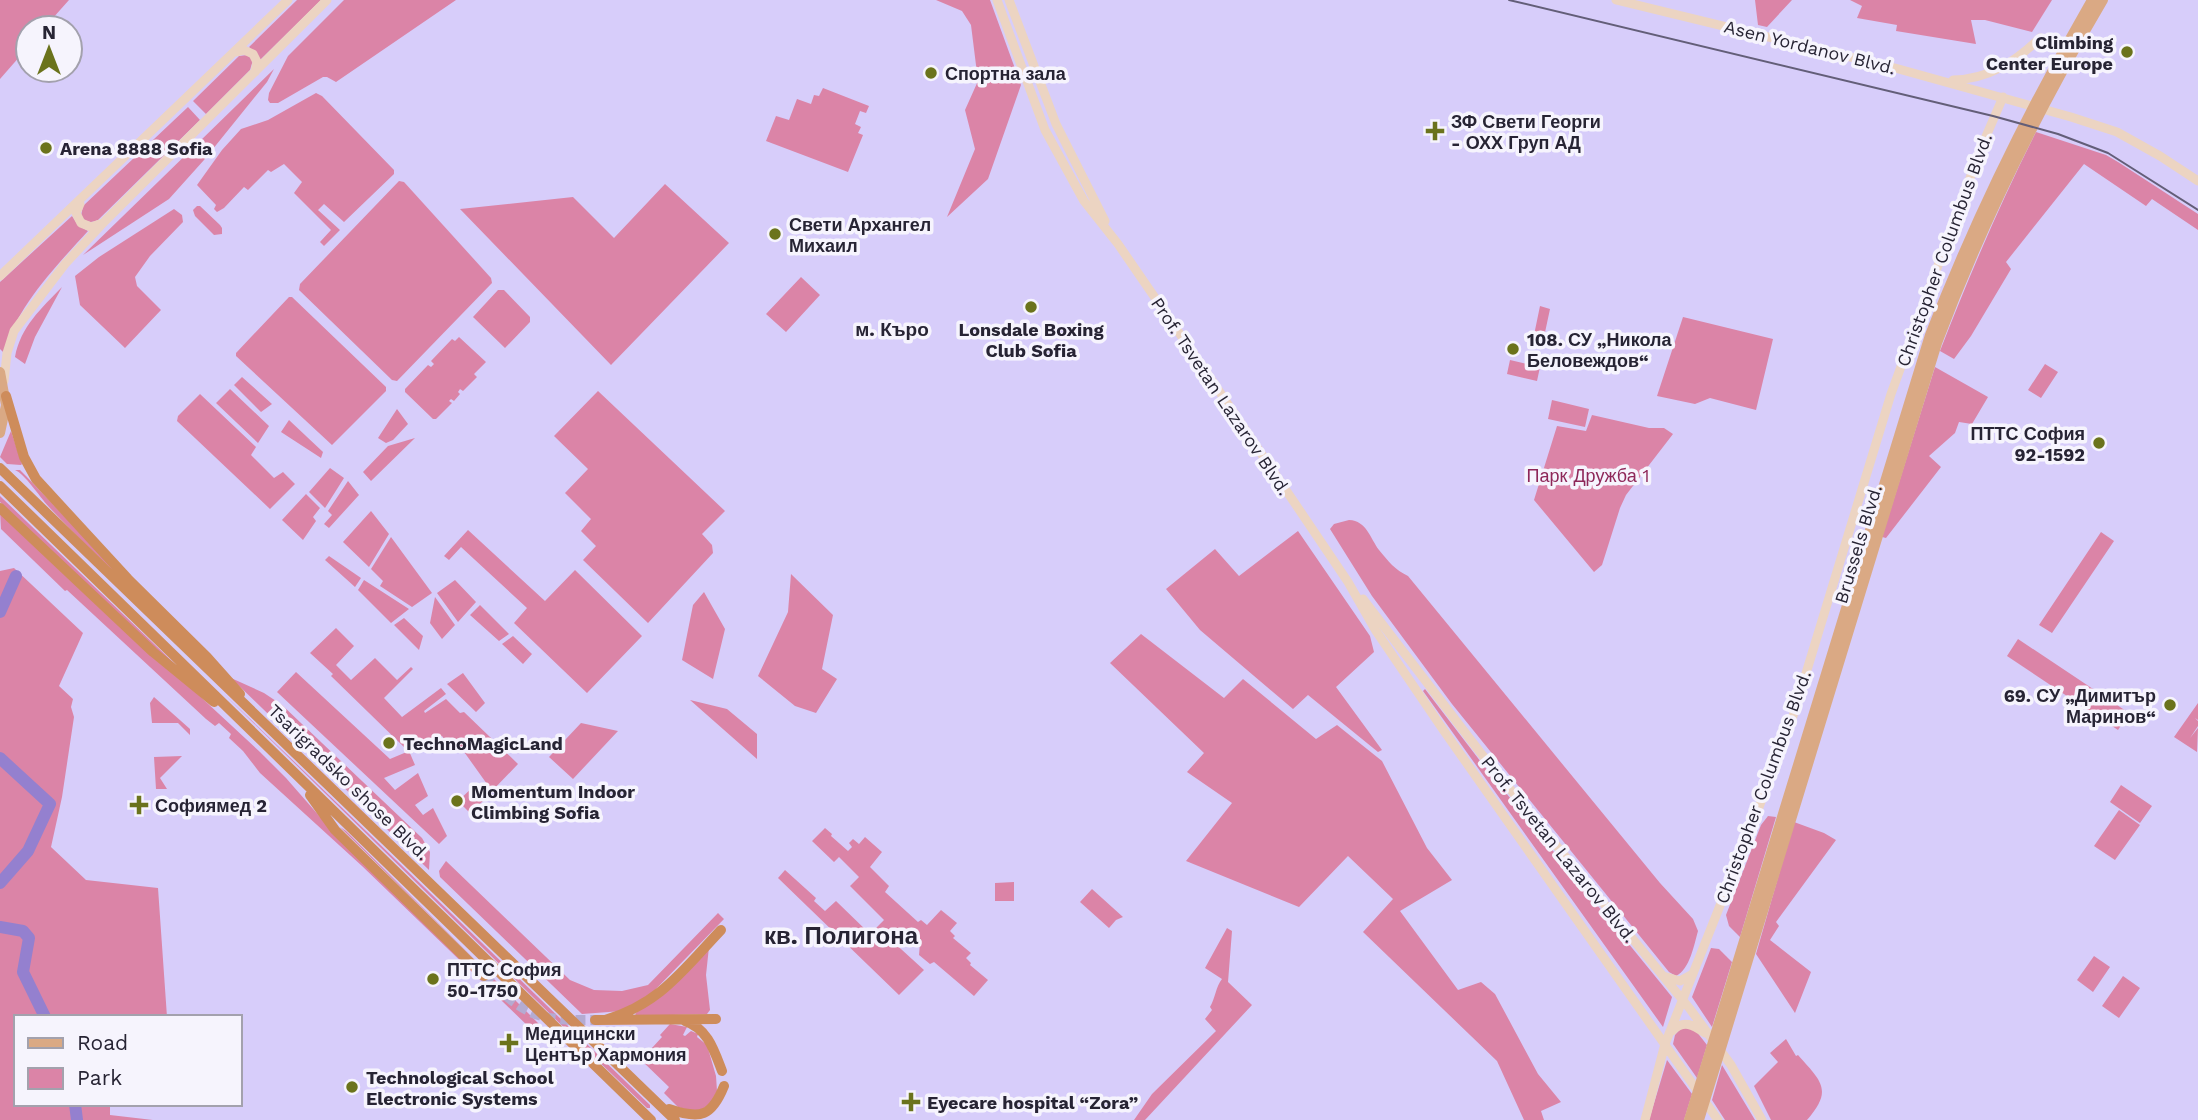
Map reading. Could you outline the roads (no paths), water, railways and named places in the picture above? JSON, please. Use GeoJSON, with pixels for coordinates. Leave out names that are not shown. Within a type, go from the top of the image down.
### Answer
{"type":"FeatureCollection","features":[{"type":"Feature","properties":{"kind":"highway"},"geometry":{"type":"LineString","coordinates":[[5,391],[24,457],[36,479],[128,579],[207,657],[237,690],[256,717]]}},
{"type":"Feature","properties":{"kind":"highway","name":"Tsarigradsko shose Blvd."},"geometry":{"type":"LineString","coordinates":[[0,468],[242,722],[651,1120]]}},
{"type":"Feature","properties":{"kind":"highway","name":"Tsarigradsko shose Blvd."},"geometry":{"type":"LineString","coordinates":[[0,486],[256,717],[675,1120]]}},
{"type":"Feature","properties":{"kind":"highway"},"geometry":{"type":"LineString","coordinates":[[0,508],[153,652],[198,691],[242,722]]}},
{"type":"Feature","properties":{"kind":"highway"},"geometry":{"type":"LineString","coordinates":[[291,770],[335,830],[484,976]]}},
{"type":"Feature","properties":{"kind":"highway"},"geometry":{"type":"LineString","coordinates":[[716,1019],[600,1020],[624,1015],[652,1000],[721,930]]}},
{"type":"Feature","properties":{"kind":"highway"},"geometry":{"type":"LineString","coordinates":[[679,1020],[702,1031],[712,1045],[722,1071]]}},
{"type":"Feature","properties":{"kind":"highway"},"geometry":{"type":"LineString","coordinates":[[654,1100],[683,1116],[700,1117],[713,1109],[724,1086]]}},
{"type":"Feature","properties":{"kind":"main road"},"geometry":{"type":"LineString","coordinates":[[0,275],[288,0]]}},
{"type":"Feature","properties":{"kind":"main road"},"geometry":{"type":"LineString","coordinates":[[0,433],[5,418],[7,352],[19,323],[65,264],[105,221],[327,0]]}},
{"type":"Feature","properties":{"kind":"main road","name":"Prof. Tsvetan Lazarov Blvd."},"geometry":{"type":"LineString","coordinates":[[997,0],[1045,130],[1084,201],[1118,244],[1348,582],[1376,631],[1431,712],[1718,1120]]}},
{"type":"Feature","properties":{"kind":"main road","name":"Prof. Tsvetan Lazarov Blvd."},"geometry":{"type":"LineString","coordinates":[[1009,0],[1056,124],[1118,244]]}},
{"type":"Feature","properties":{"kind":"main road","name":"Asen Yordanov Blvd."},"geometry":{"type":"LineString","coordinates":[[1616,0],[1941,80],[2117,132],[2198,181]]}},
{"type":"Feature","properties":{"kind":"main road","name":"Brussels Blvd."},"geometry":{"type":"LineString","coordinates":[[1689,1120],[1930,335],[1975,223],[2005,158],[2092,0]]}},
{"type":"Feature","properties":{"kind":"main road","name":"Brussels Blvd."},"geometry":{"type":"LineString","coordinates":[[1699,1120],[1937,343],[1979,237],[2014,163],[2103,0]]}},
{"type":"Feature","properties":{"kind":"main road"},"geometry":{"type":"LineString","coordinates":[[1941,80],[1964,80],[1993,72],[2020,57],[2040,38]]}},
{"type":"Feature","properties":{"kind":"main road"},"geometry":{"type":"LineString","coordinates":[[233,53],[244,50],[253,54],[257,62],[254,74]]}},
{"type":"Feature","properties":{"kind":"main road","name":"Christopher Columbus Blvd."},"geometry":{"type":"LineString","coordinates":[[1645,1120],[1665,1044],[1786,734],[1891,394],[1981,148],[2003,97]]}},
{"type":"Feature","properties":{"kind":"main road"},"geometry":{"type":"LineString","coordinates":[[82,199],[76,213],[80,223],[92,227],[105,221]]}},
{"type":"Feature","properties":{"kind":"main road"},"geometry":{"type":"LineString","coordinates":[[0,372],[5,391]]}},
{"type":"Feature","properties":{"kind":"main road","name":"Prof. Tsvetan Lazarov Blvd."},"geometry":{"type":"LineString","coordinates":[[1348,582],[1385,626],[1488,762],[1710,1036],[1735,1071],[1762,1120]]}},
{"type":"Feature","properties":{"kind":"main road"},"geometry":{"type":"LineString","coordinates":[[1663,976],[1681,981],[1692,973]]}},
{"type":"Feature","properties":{"kind":"main road"},"geometry":{"type":"LineString","coordinates":[[1669,1034],[1685,1023],[1710,1036]]}},
{"type":"Feature","properties":{"kind":"waterway"},"geometry":{"type":"LineString","coordinates":[[0,612],[16,576]]}},
{"type":"Feature","properties":{"kind":"waterway"},"geometry":{"type":"LineString","coordinates":[[0,758],[50,804],[28,851],[0,883]]}},
{"type":"Feature","properties":{"kind":"waterway"},"geometry":{"type":"LineString","coordinates":[[0,927],[23,931],[29,938],[23,972],[44,1015]]}},
{"type":"Feature","properties":{"kind":"waterway"},"geometry":{"type":"LineString","coordinates":[[75,1106],[77,1120]]}},
{"type":"Feature","properties":{"kind":"tunnel"},"geometry":{"type":"LineString","coordinates":[[484,976],[511,1000],[534,1013],[559,1019],[595,1020]]}},
{"type":"Feature","properties":{"kind":"tram line"},"geometry":{"type":"LineString","coordinates":[[1509,0],[2058,134],[2108,153],[2198,210]]}},
{"type":"Feature","properties":{"kind":"place","name":"Climbing Center Europe"},"geometry":{"type":"Point","coordinates":[2127,52]}},
{"type":"Feature","properties":{"kind":"place","name":"Спортна зала"},"geometry":{"type":"Point","coordinates":[931,73]}},
{"type":"Feature","properties":{"kind":"place","name":"ЗФ Свети Георги - ОХХ Груп АД"},"geometry":{"type":"Point","coordinates":[1435,131]}},
{"type":"Feature","properties":{"kind":"place","name":"Arena 8888 Sofia"},"geometry":{"type":"Point","coordinates":[46,148]}},
{"type":"Feature","properties":{"kind":"place","name":"Свети Архангел Михаил"},"geometry":{"type":"Point","coordinates":[775,234]}},
{"type":"Feature","properties":{"kind":"place","name":"Lonsdale Boxing Club Sofia"},"geometry":{"type":"Point","coordinates":[1031,307]}},
{"type":"Feature","properties":{"kind":"place","name":"108. СУ „Никола Беловеждов“"},"geometry":{"type":"Point","coordinates":[1513,349]}},
{"type":"Feature","properties":{"kind":"place","name":"ПТТС София 92-1592"},"geometry":{"type":"Point","coordinates":[2099,443]}},
{"type":"Feature","properties":{"kind":"place","name":"69. СУ „Димитър Маринов“"},"geometry":{"type":"Point","coordinates":[2170,705]}},
{"type":"Feature","properties":{"kind":"place","name":"TechnoMagicLand"},"geometry":{"type":"Point","coordinates":[389,743]}},
{"type":"Feature","properties":{"kind":"place","name":"Momentum Indoor Climbing Sofia"},"geometry":{"type":"Point","coordinates":[457,801]}},
{"type":"Feature","properties":{"kind":"place","name":"Софиямед 2"},"geometry":{"type":"Point","coordinates":[139,805]}},
{"type":"Feature","properties":{"kind":"place","name":"ПТТС София 50-1750"},"geometry":{"type":"Point","coordinates":[433,979]}},
{"type":"Feature","properties":{"kind":"place","name":"Медицински Център Хармония"},"geometry":{"type":"Point","coordinates":[509,1043]}},
{"type":"Feature","properties":{"kind":"place","name":"Technological School Electronic Systems"},"geometry":{"type":"Point","coordinates":[352,1087]}},
{"type":"Feature","properties":{"kind":"place","name":"Eyecare hospital “Zora”"},"geometry":{"type":"Point","coordinates":[911,1102]}},
{"type":"Feature","properties":{"kind":"district","name":"м. Къро"},"geometry":{"type":"Point","coordinates":[892,329]}},
{"type":"Feature","properties":{"kind":"district","name":"кв. Полигона"},"geometry":{"type":"Point","coordinates":[841,936]}},
{"type":"Feature","properties":{"kind":"park label","name":"Парк Дружба 1"},"geometry":{"type":"Point","coordinates":[1588,475]}}]}
